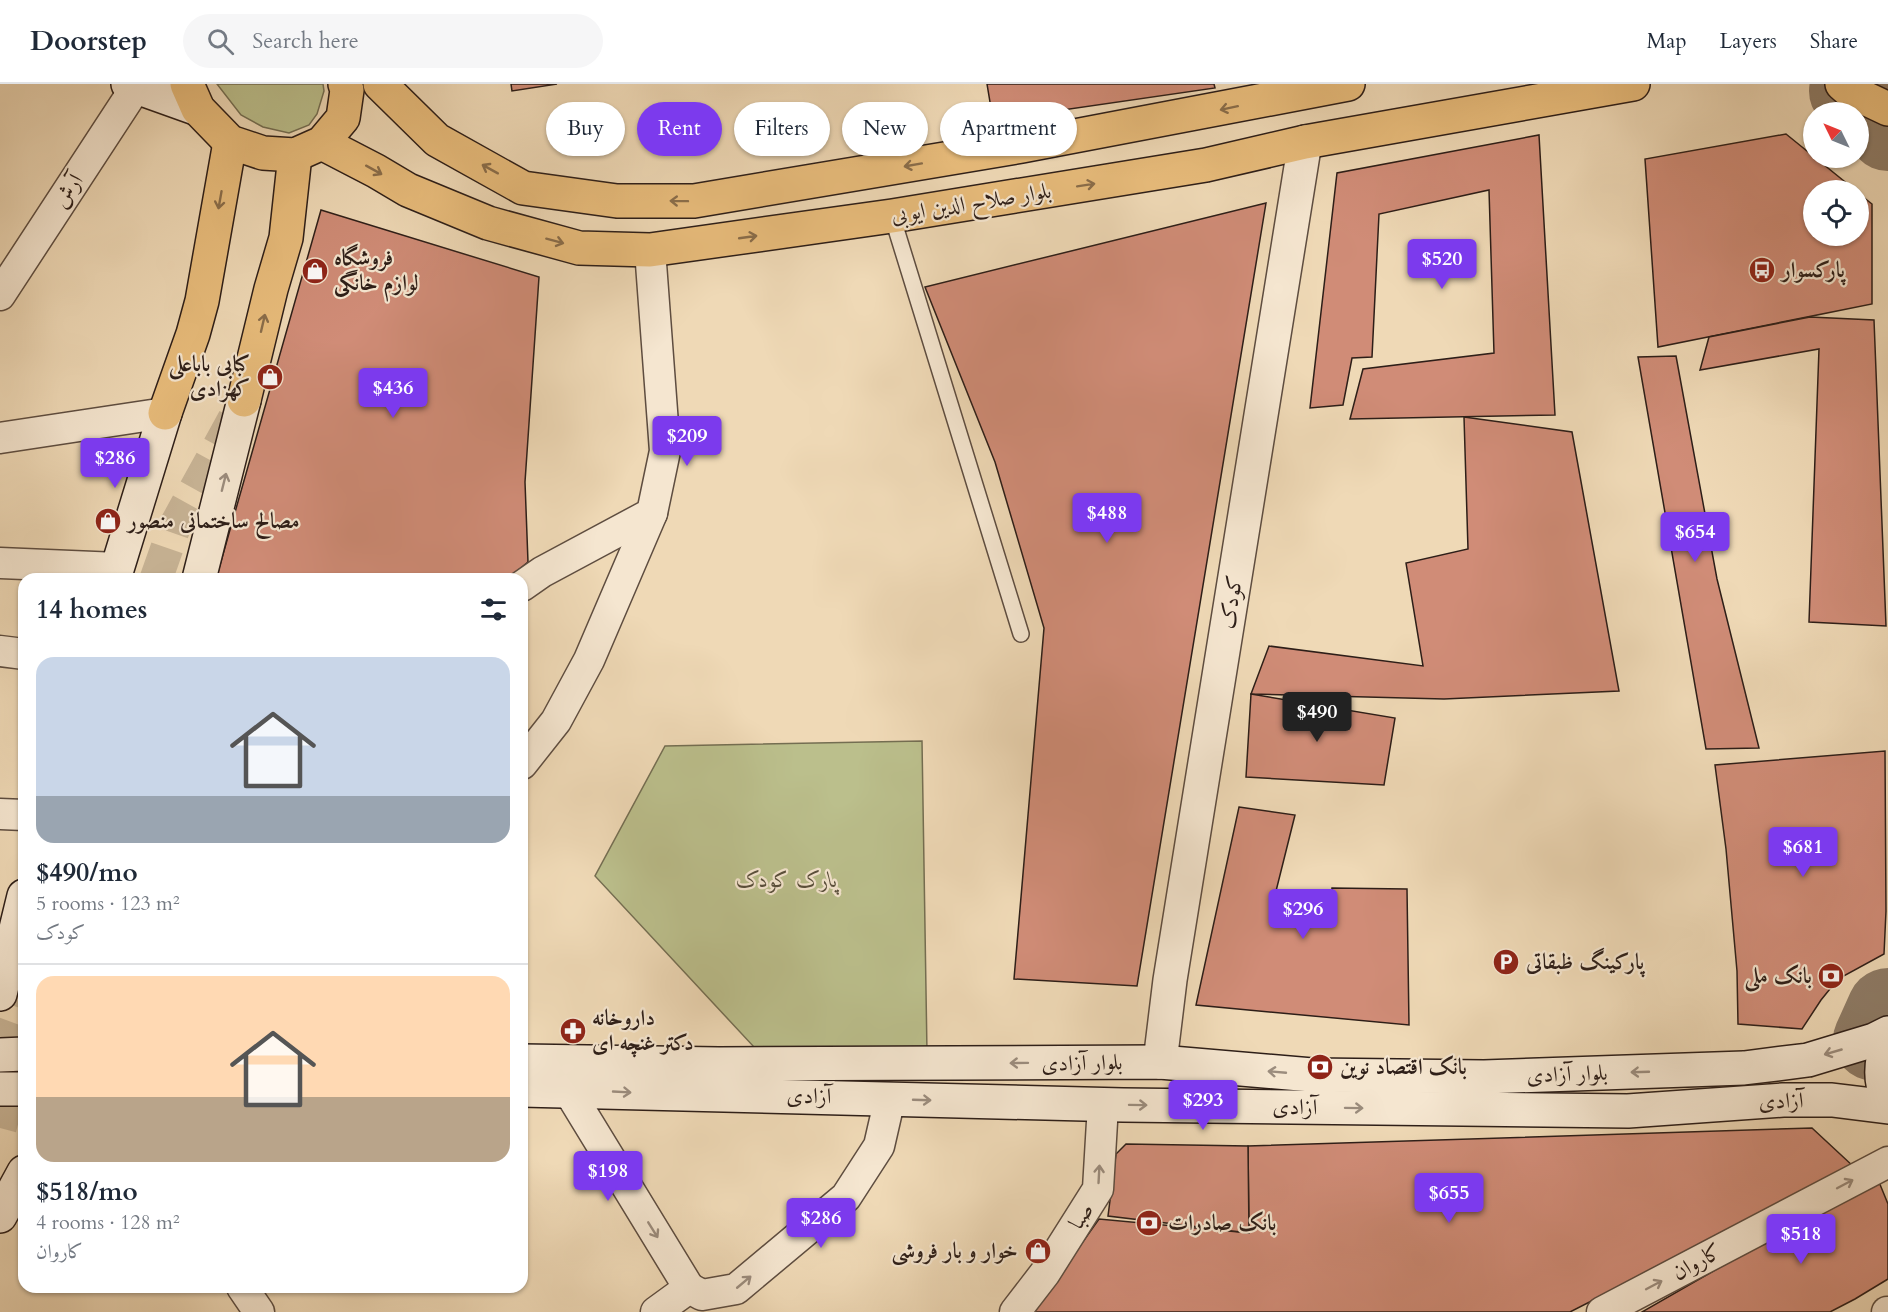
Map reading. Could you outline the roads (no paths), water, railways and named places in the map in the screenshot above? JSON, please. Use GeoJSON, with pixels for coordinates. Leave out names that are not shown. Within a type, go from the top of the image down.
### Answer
{"type":"FeatureCollection","features":[{"type":"Feature","properties":{"kind":"main road"},"geometry":{"type":"LineString","coordinates":[[201,573],[271,289],[309,149],[343,118],[347,90],[345,84]]}},
{"type":"Feature","properties":{"kind":"main road","name":"بلوار صلاح الدین ایوبی"},"geometry":{"type":"LineString","coordinates":[[380,84],[437,140],[523,188],[617,201],[694,201],[1022,146],[1223,109],[1308,87],[1348,84]]}},
{"type":"Feature","properties":{"kind":"main road","name":"بلوار صلاح الدین ایوبی"},"geometry":{"type":"LineString","coordinates":[[309,149],[376,171],[408,190],[488,223],[579,248],[650,250],[892,216],[1206,165],[1305,142],[1633,84]]}},
{"type":"Feature","properties":{"kind":"main road"},"geometry":{"type":"LineString","coordinates":[[1842,84],[1850,91],[1888,109]]}},
{"type":"Feature","properties":{"kind":"main road"},"geometry":{"type":"LineString","coordinates":[[132,85],[193,96],[230,142],[263,153],[309,149]]}},
{"type":"Feature","properties":{"kind":"main road"},"geometry":{"type":"LineString","coordinates":[[116,573],[202,301],[230,142]]}},
{"type":"Feature","properties":{"kind":"main road","name":"کودک"},"geometry":{"type":"LineString","coordinates":[[1160,1062],[1172,968],[1305,142]]}},
{"type":"Feature","properties":{"kind":"main road"},"geometry":{"type":"LineString","coordinates":[[0,994],[18,920]]}},
{"type":"Feature","properties":{"kind":"main road","name":"بلوار آزادی"},"geometry":{"type":"LineString","coordinates":[[528,1061],[718,1064],[1160,1062],[1312,1075],[1484,1077],[1744,1068],[1808,1060],[1874,1040],[1888,1033]]}},
{"type":"Feature","properties":{"kind":"main road"},"geometry":{"type":"LineString","coordinates":[[1888,1041],[1882,1072],[1888,1099]]}},
{"type":"Feature","properties":{"kind":"main road"},"geometry":{"type":"LineString","coordinates":[[0,1056],[18,1054]]}},
{"type":"Feature","properties":{"kind":"main road"},"geometry":{"type":"LineString","coordinates":[[0,1089],[18,1089]]}},
{"type":"Feature","properties":{"kind":"main road","name":"آزادی"},"geometry":{"type":"LineString","coordinates":[[528,1090],[1103,1105],[1628,1111],[1783,1100],[1832,1100],[1888,1107]]}},
{"type":"Feature","properties":{"kind":"main road"},"geometry":{"type":"LineString","coordinates":[[0,1216],[18,1183]]}},
{"type":"Feature","properties":{"kind":"street","name":"آرش"},"geometry":{"type":"LineString","coordinates":[[0,295],[132,85]]}},
{"type":"Feature","properties":{"kind":"street"},"geometry":{"type":"LineString","coordinates":[[528,756],[556,721],[589,660],[652,513],[665,451],[650,250]]}},
{"type":"Feature","properties":{"kind":"street"},"geometry":{"type":"LineString","coordinates":[[0,438],[165,413]]}},
{"type":"Feature","properties":{"kind":"street"},"geometry":{"type":"LineString","coordinates":[[528,582],[652,513]]}},
{"type":"Feature","properties":{"kind":"street"},"geometry":{"type":"LineString","coordinates":[[0,563],[105,573]]}},
{"type":"Feature","properties":{"kind":"street"},"geometry":{"type":"LineString","coordinates":[[0,651],[18,653]]}},
{"type":"Feature","properties":{"kind":"street"},"geometry":{"type":"LineString","coordinates":[[0,814],[18,815]]}},
{"type":"Feature","properties":{"kind":"street"},"geometry":{"type":"LineString","coordinates":[[568,1090],[696,1292],[730,1312]]}},
{"type":"Feature","properties":{"kind":"street"},"geometry":{"type":"LineString","coordinates":[[656,1312],[696,1292],[736,1289],[846,1197],[879,1146],[890,1098]]}},
{"type":"Feature","properties":{"kind":"street","name":"صبا"},"geometry":{"type":"LineString","coordinates":[[1015,1312],[1045,1274],[1098,1189],[1103,1105]]}},
{"type":"Feature","properties":{"kind":"street","name":"کاروان"},"geometry":{"type":"LineString","coordinates":[[1602,1312],[1888,1162]]}},
{"type":"Feature","properties":{"kind":"street"},"geometry":{"type":"LineString","coordinates":[[246,1293],[259,1312]]}},
{"type":"Feature","properties":{"kind":"lane"},"geometry":{"type":"LineString","coordinates":[[892,216],[1021,634]]}},
{"type":"Feature","properties":{"kind":"tunnel"},"geometry":{"type":"LineString","coordinates":[[158,573],[174,528],[234,419]]}},
{"type":"Feature","properties":{"kind":"tunnel"},"geometry":{"type":"LineString","coordinates":[[0,1053],[18,1004]]}},
{"type":"Feature","properties":{"kind":"tunnel"},"geometry":{"type":"LineString","coordinates":[[0,1128],[18,1071]]}},
{"type":"Feature","properties":{"kind":"place","name":"پارکسوار"},"geometry":{"type":"Point","coordinates":[1762,270]}},
{"type":"Feature","properties":{"kind":"place","name":"فروشگاه لوازم خانگی"},"geometry":{"type":"Point","coordinates":[315,271]}},
{"type":"Feature","properties":{"kind":"place","name":"کبابی باباعلی کهزادی"},"geometry":{"type":"Point","coordinates":[270,377]}},
{"type":"Feature","properties":{"kind":"place","name":"مصالح ساختمانی منصور"},"geometry":{"type":"Point","coordinates":[108,521]}},
{"type":"Feature","properties":{"kind":"place","name":"پارکینگ ظبقاتی"},"geometry":{"type":"Point","coordinates":[1506,962]}},
{"type":"Feature","properties":{"kind":"place","name":"بانک ملی"},"geometry":{"type":"Point","coordinates":[1831,976]}},
{"type":"Feature","properties":{"kind":"place","name":"داروخانه دکتر غنچه ای"},"geometry":{"type":"Point","coordinates":[573,1031]}},
{"type":"Feature","properties":{"kind":"place","name":"بانک اقتصاد نوین"},"geometry":{"type":"Point","coordinates":[1320,1067]}},
{"type":"Feature","properties":{"kind":"place","name":"بانک صادرات"},"geometry":{"type":"Point","coordinates":[1149,1223]}},
{"type":"Feature","properties":{"kind":"place","name":"خوار و بار فروشی"},"geometry":{"type":"Point","coordinates":[1038,1251]}},
{"type":"Feature","properties":{"kind":"park label","name":"پارک کودک"},"geometry":{"type":"Point","coordinates":[787,880]}}]}
